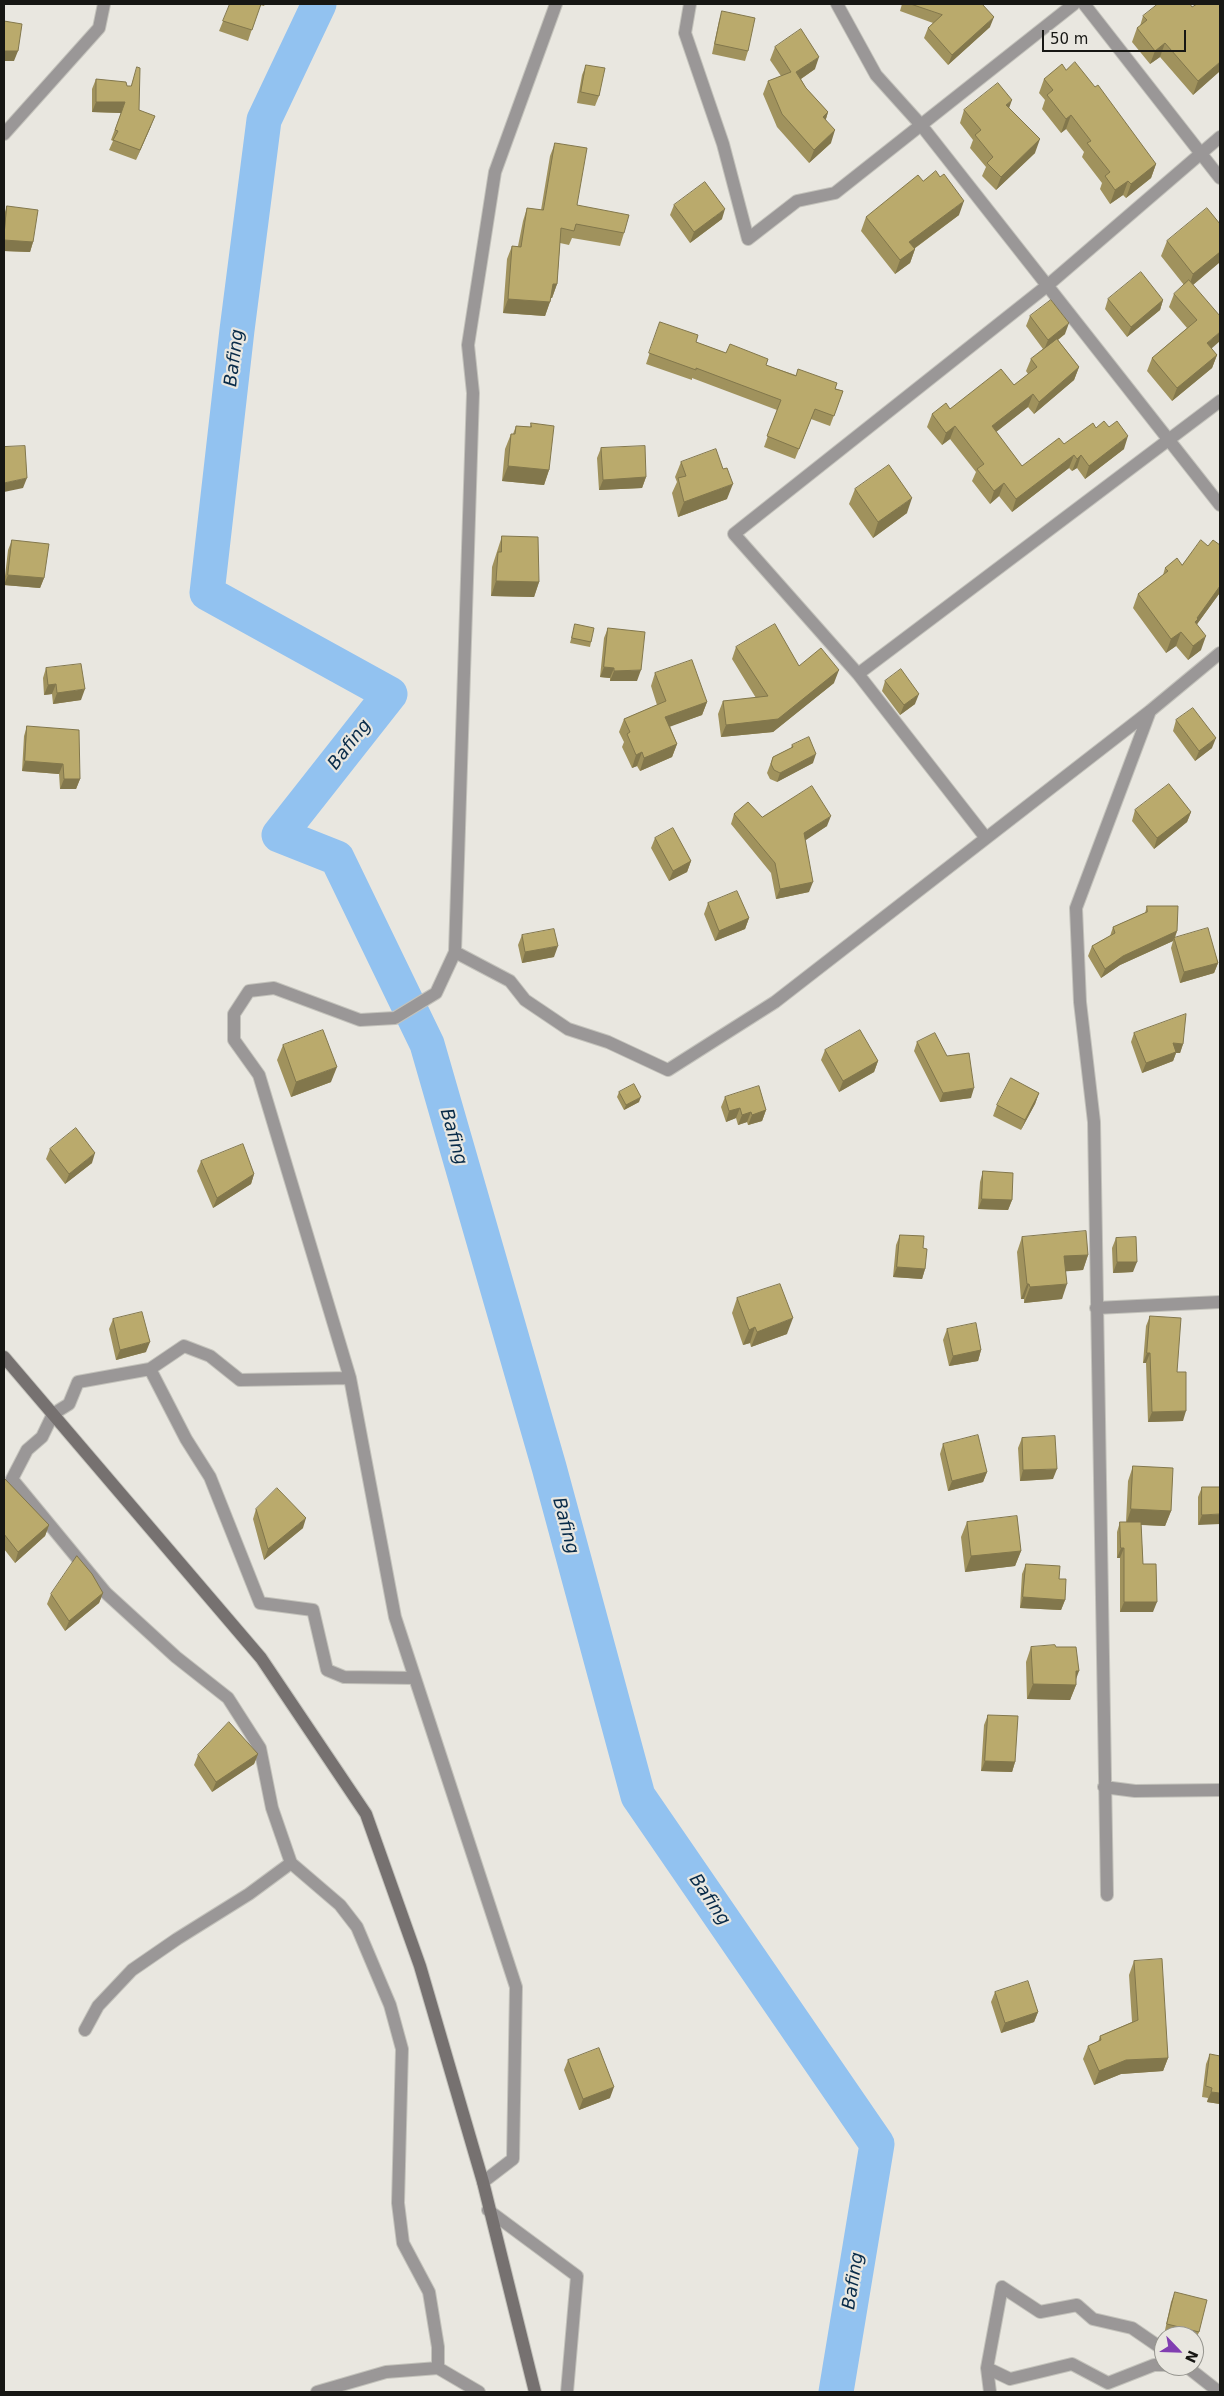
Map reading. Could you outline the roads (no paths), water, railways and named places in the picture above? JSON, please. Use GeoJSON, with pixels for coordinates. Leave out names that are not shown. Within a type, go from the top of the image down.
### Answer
{"type":"FeatureCollection","features":[{"type":"Feature","properties":{"kind":"main road"},"geometry":{"type":"LineString","coordinates":[[4,1356],[262,1658],[366,1814],[420,1966],[482,2182],[535,2392]]}},
{"type":"Feature","properties":{"kind":"street"},"geometry":{"type":"LineString","coordinates":[[4,134],[99,28],[104,4]]}},
{"type":"Feature","properties":{"kind":"street"},"geometry":{"type":"LineString","coordinates":[[482,2182],[513,2159],[516,1986],[395,1617],[350,1378],[259,1076],[234,1040],[234,1014],[249,991],[274,988],[360,1020],[396,1018],[436,993],[455,952],[473,392],[468,345],[495,172],[556,4]]}},
{"type":"Feature","properties":{"kind":"street"},"geometry":{"type":"LineString","coordinates":[[690,4],[685,33],[723,144],[748,239],[797,201],[835,193],[1074,4]]}},
{"type":"Feature","properties":{"kind":"street"},"geometry":{"type":"LineString","coordinates":[[837,4],[876,75],[921,125],[1220,505]]}},
{"type":"Feature","properties":{"kind":"street"},"geometry":{"type":"LineString","coordinates":[[1084,4],[1220,178]]}},
{"type":"Feature","properties":{"kind":"street"},"geometry":{"type":"LineString","coordinates":[[986,838],[858,674],[734,534],[1048,285],[1220,137]]}},
{"type":"Feature","properties":{"kind":"street"},"geometry":{"type":"LineString","coordinates":[[858,674],[1220,401]]}},
{"type":"Feature","properties":{"kind":"street"},"geometry":{"type":"LineString","coordinates":[[455,952],[510,981],[525,1000],[568,1028],[608,1042],[668,1070],[776,1002],[1150,711],[1220,653]]}},
{"type":"Feature","properties":{"kind":"street"},"geometry":{"type":"LineString","coordinates":[[1107,1895],[1094,1122],[1080,1002],[1076,908],[1150,711]]}},
{"type":"Feature","properties":{"kind":"street"},"geometry":{"type":"LineString","coordinates":[[1096,1308],[1220,1302]]}},
{"type":"Feature","properties":{"kind":"street"},"geometry":{"type":"LineString","coordinates":[[350,1378],[240,1380],[210,1356],[184,1346],[150,1369],[78,1382],[69,1404],[53,1414],[42,1437],[27,1450],[12,1479],[106,1593],[176,1657],[228,1698],[260,1748],[272,1808],[291,1863],[340,1905],[357,1927],[390,2005],[402,2049],[398,2203],[403,2243],[429,2292],[438,2348],[438,2368]]}},
{"type":"Feature","properties":{"kind":"street"},"geometry":{"type":"LineString","coordinates":[[150,1369],[186,1439],[210,1477],[260,1603],[313,1610],[327,1670],[344,1677],[415,1678]]}},
{"type":"Feature","properties":{"kind":"street"},"geometry":{"type":"LineString","coordinates":[[1104,1787],[1135,1791],[1220,1790]]}},
{"type":"Feature","properties":{"kind":"street"},"geometry":{"type":"LineString","coordinates":[[85,2030],[98,2006],[132,1970],[250,1894],[291,1863]]}},
{"type":"Feature","properties":{"kind":"street"},"geometry":{"type":"LineString","coordinates":[[488,2210],[577,2276],[567,2392]]}},
{"type":"Feature","properties":{"kind":"street"},"geometry":{"type":"LineString","coordinates":[[990,2392],[987,2368],[1002,2288],[1040,2312],[1077,2305],[1093,2319],[1132,2328],[1154,2343]]}},
{"type":"Feature","properties":{"kind":"street"},"geometry":{"type":"LineString","coordinates":[[987,2368],[1010,2379],[1072,2364],[1108,2383],[1154,2365]]}},
{"type":"Feature","properties":{"kind":"street"},"geometry":{"type":"LineString","coordinates":[[318,2392],[386,2372],[438,2368],[479,2392]]}},
{"type":"Feature","properties":{"kind":"street"},"geometry":{"type":"LineString","coordinates":[[1199,2376],[1219,2392]]}},
{"type":"Feature","properties":{"kind":"waterway","name":"Bafing"},"geometry":{"type":"LineString","coordinates":[[319,4],[264,120],[237,330],[207,593],[390,694],[279,835],[337,858],[427,1044],[549,1467],[638,1796],[877,2144],[836,2392]]}}]}
